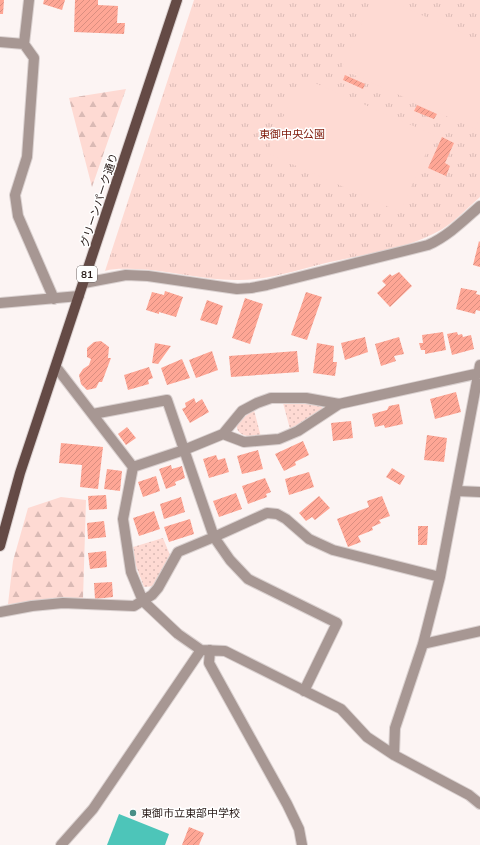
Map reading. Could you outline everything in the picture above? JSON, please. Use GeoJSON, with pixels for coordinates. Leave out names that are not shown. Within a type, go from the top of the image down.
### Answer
{"type":"FeatureCollection","features":[{"type":"Feature","properties":{"kind":"main road","name":"グリーンパーク通り"},"geometry":{"type":"LineString","coordinates":[[0,546],[20,473],[177,0]]}},
{"type":"Feature","properties":{"kind":"street"},"geometry":{"type":"LineString","coordinates":[[28,0],[24,44],[34,58],[27,157],[15,195],[18,216],[54,299]]}},
{"type":"Feature","properties":{"kind":"street"},"geometry":{"type":"LineString","coordinates":[[0,42],[24,44]]}},
{"type":"Feature","properties":{"kind":"street"},"geometry":{"type":"LineString","coordinates":[[84,283],[126,275],[148,276],[237,289],[267,286],[428,245],[451,231],[480,206]]}},
{"type":"Feature","properties":{"kind":"street"},"geometry":{"type":"LineString","coordinates":[[0,303],[79,296]]}},
{"type":"Feature","properties":{"kind":"street"},"geometry":{"type":"LineString","coordinates":[[56,366],[133,467]]}},
{"type":"Feature","properties":{"kind":"street"},"geometry":{"type":"LineString","coordinates":[[223,434],[244,442],[279,439],[304,428],[339,404],[479,371],[440,577],[423,644],[395,728],[394,754]]}},
{"type":"Feature","properties":{"kind":"street"},"geometry":{"type":"LineString","coordinates":[[133,467],[184,450],[223,434],[242,411],[271,398],[306,398],[339,404]]}},
{"type":"Feature","properties":{"kind":"street"},"geometry":{"type":"LineString","coordinates":[[93,414],[167,400],[214,537],[230,560],[248,580],[337,623],[304,690]]}},
{"type":"Feature","properties":{"kind":"street"},"geometry":{"type":"LineString","coordinates":[[133,467],[123,519],[131,572],[143,601],[178,634],[205,650],[225,650],[341,709],[366,737],[394,754],[444,780],[469,795],[480,804]]}},
{"type":"Feature","properties":{"kind":"street"},"geometry":{"type":"LineString","coordinates":[[457,491],[480,492]]}},
{"type":"Feature","properties":{"kind":"street"},"geometry":{"type":"LineString","coordinates":[[0,612],[32,606],[63,603],[134,606],[143,601],[158,588],[178,552],[267,513],[277,514],[286,519],[309,539],[333,550],[440,577]]}},
{"type":"Feature","properties":{"kind":"street"},"geometry":{"type":"LineString","coordinates":[[423,644],[480,631]]}},
{"type":"Feature","properties":{"kind":"street"},"geometry":{"type":"LineString","coordinates":[[61,845],[93,809],[205,650]]}},
{"type":"Feature","properties":{"kind":"street"},"geometry":{"type":"LineString","coordinates":[[205,650],[209,663],[299,828],[302,845]]}},
{"type":"Feature","properties":{"kind":"green space","name":"東御中央公園"},"geometry":{"type":"Polygon","coordinates":[[[194,0],[480,0],[480,197],[447,226],[410,244],[271,277],[247,280],[223,280],[136,269],[113,269],[105,271],[194,0]]]}},
{"type":"Feature","properties":{"kind":"green space"},"geometry":{"type":"Polygon","coordinates":[[[372,0],[388,0],[480,41],[480,117],[475,129],[341,69],[372,0]]]}},
{"type":"Feature","properties":{"kind":"green space"},"geometry":{"type":"Polygon","coordinates":[[[301,77],[434,135],[400,212],[267,153],[301,77]]]}},
{"type":"Feature","properties":{"kind":"green space"},"geometry":{"type":"Polygon","coordinates":[[[126,89],[92,187],[69,98],[126,89]]]}},
{"type":"Feature","properties":{"kind":"green space"},"geometry":{"type":"Polygon","coordinates":[[[283,403],[317,404],[322,407],[323,410],[290,429],[283,403]]]}},
{"type":"Feature","properties":{"kind":"green space"},"geometry":{"type":"Polygon","coordinates":[[[254,410],[261,437],[244,435],[238,431],[237,422],[254,410]]]}},
{"type":"Feature","properties":{"kind":"green space"},"geometry":{"type":"Polygon","coordinates":[[[61,497],[86,500],[83,599],[8,604],[13,561],[28,508],[61,497]]]}},
{"type":"Feature","properties":{"kind":"green space"},"geometry":{"type":"Polygon","coordinates":[[[163,538],[170,555],[155,586],[144,587],[135,563],[133,547],[163,538]]]}},
{"type":"Feature","properties":{"kind":"water"},"geometry":{"type":"Polygon","coordinates":[[[119,814],[169,834],[165,845],[107,845],[119,814]]]}},
{"type":"Feature","properties":{"kind":"building"},"geometry":{"type":"Polygon","coordinates":[[[0,0],[4,0],[3,14],[0,14],[0,0]]]}},
{"type":"Feature","properties":{"kind":"building"},"geometry":{"type":"Polygon","coordinates":[[[44,0],[65,0],[62,10],[43,4],[44,0]]]}},
{"type":"Feature","properties":{"kind":"building"},"geometry":{"type":"Polygon","coordinates":[[[75,0],[98,0],[98,5],[118,6],[117,23],[125,23],[124,34],[74,32],[75,0]]]}},
{"type":"Feature","properties":{"kind":"building"},"geometry":{"type":"Polygon","coordinates":[[[345,75],[365,84],[363,89],[343,80],[345,75]]]}},
{"type":"Feature","properties":{"kind":"building"},"geometry":{"type":"Polygon","coordinates":[[[417,105],[437,114],[434,119],[414,111],[417,105]]]}},
{"type":"Feature","properties":{"kind":"building"},"geometry":{"type":"Polygon","coordinates":[[[442,137],[454,143],[445,163],[450,166],[446,176],[428,168],[442,137]]]}},
{"type":"Feature","properties":{"kind":"building"},"geometry":{"type":"Polygon","coordinates":[[[479,241],[480,242],[480,267],[473,265],[479,241]]]}},
{"type":"Feature","properties":{"kind":"building"},"geometry":{"type":"Polygon","coordinates":[[[399,272],[412,286],[390,307],[377,293],[386,285],[382,281],[390,274],[392,276],[399,272]]]}},
{"type":"Feature","properties":{"kind":"building"},"geometry":{"type":"Polygon","coordinates":[[[461,288],[477,291],[476,294],[480,295],[480,311],[476,310],[475,314],[456,309],[461,288]]]}},
{"type":"Feature","properties":{"kind":"building"},"geometry":{"type":"Polygon","coordinates":[[[165,291],[183,297],[176,317],[146,310],[152,292],[164,295],[165,291]]]}},
{"type":"Feature","properties":{"kind":"building"},"geometry":{"type":"Polygon","coordinates":[[[306,292],[322,297],[307,340],[291,335],[306,292]]]}},
{"type":"Feature","properties":{"kind":"building"},"geometry":{"type":"Polygon","coordinates":[[[245,298],[263,304],[250,344],[232,338],[245,298]]]}},
{"type":"Feature","properties":{"kind":"building"},"geometry":{"type":"Polygon","coordinates":[[[207,300],[223,306],[217,325],[200,320],[207,300]]]}},
{"type":"Feature","properties":{"kind":"building"},"geometry":{"type":"Polygon","coordinates":[[[443,332],[446,350],[425,354],[425,350],[421,350],[419,343],[423,343],[422,335],[443,332]]]}},
{"type":"Feature","properties":{"kind":"building"},"geometry":{"type":"Polygon","coordinates":[[[457,332],[458,335],[462,334],[463,337],[471,335],[474,349],[452,355],[447,334],[457,332]]]}},
{"type":"Feature","properties":{"kind":"building"},"geometry":{"type":"Polygon","coordinates":[[[365,337],[368,352],[345,360],[341,343],[365,337]]]}},
{"type":"Feature","properties":{"kind":"building"},"geometry":{"type":"Polygon","coordinates":[[[399,337],[404,354],[394,356],[396,361],[381,366],[375,344],[399,337]]]}},
{"type":"Feature","properties":{"kind":"building"},"geometry":{"type":"Polygon","coordinates":[[[101,341],[109,347],[108,358],[111,358],[102,382],[99,382],[96,388],[87,390],[81,384],[79,375],[83,369],[89,365],[91,359],[87,357],[87,348],[94,342],[101,341]]]}},
{"type":"Feature","properties":{"kind":"building"},"geometry":{"type":"Polygon","coordinates":[[[155,343],[171,346],[158,364],[152,363],[155,343]]]}},
{"type":"Feature","properties":{"kind":"building"},"geometry":{"type":"Polygon","coordinates":[[[317,343],[334,346],[333,362],[337,362],[335,376],[313,373],[317,343]]]}},
{"type":"Feature","properties":{"kind":"building"},"geometry":{"type":"Polygon","coordinates":[[[212,351],[218,370],[196,378],[189,360],[212,351]]]}},
{"type":"Feature","properties":{"kind":"building"},"geometry":{"type":"Polygon","coordinates":[[[297,351],[299,372],[231,377],[229,356],[297,351]]]}},
{"type":"Feature","properties":{"kind":"building"},"geometry":{"type":"Polygon","coordinates":[[[182,359],[190,378],[167,385],[161,368],[182,359]]]}},
{"type":"Feature","properties":{"kind":"building"},"geometry":{"type":"Polygon","coordinates":[[[149,367],[153,378],[148,380],[149,384],[128,390],[124,375],[149,367]]]}},
{"type":"Feature","properties":{"kind":"building"},"geometry":{"type":"Polygon","coordinates":[[[456,392],[461,412],[435,419],[430,399],[456,392]]]}},
{"type":"Feature","properties":{"kind":"building"},"geometry":{"type":"Polygon","coordinates":[[[194,398],[196,403],[202,399],[209,412],[190,423],[182,409],[186,407],[185,403],[194,398]]]}},
{"type":"Feature","properties":{"kind":"building"},"geometry":{"type":"Polygon","coordinates":[[[399,404],[403,424],[385,428],[384,425],[375,427],[372,414],[387,410],[389,406],[399,404]]]}},
{"type":"Feature","properties":{"kind":"building"},"geometry":{"type":"Polygon","coordinates":[[[351,421],[353,438],[333,441],[331,423],[351,421]]]}},
{"type":"Feature","properties":{"kind":"building"},"geometry":{"type":"Polygon","coordinates":[[[127,427],[136,438],[126,445],[118,434],[127,427]]]}},
{"type":"Feature","properties":{"kind":"building"},"geometry":{"type":"Polygon","coordinates":[[[427,435],[447,438],[444,462],[424,460],[427,435]]]}},
{"type":"Feature","properties":{"kind":"building"},"geometry":{"type":"Polygon","coordinates":[[[303,441],[309,455],[295,462],[296,465],[284,471],[275,454],[303,441]]]}},
{"type":"Feature","properties":{"kind":"building"},"geometry":{"type":"Polygon","coordinates":[[[61,443],[103,447],[98,489],[80,487],[82,465],[59,463],[61,443]]]}},
{"type":"Feature","properties":{"kind":"building"},"geometry":{"type":"Polygon","coordinates":[[[258,450],[263,469],[242,474],[237,456],[258,450]]]}},
{"type":"Feature","properties":{"kind":"building"},"geometry":{"type":"Polygon","coordinates":[[[216,455],[218,460],[225,458],[229,472],[209,478],[203,459],[216,455]]]}},
{"type":"Feature","properties":{"kind":"building"},"geometry":{"type":"Polygon","coordinates":[[[171,465],[172,469],[182,466],[185,478],[175,482],[176,485],[166,489],[159,469],[171,465]]]}},
{"type":"Feature","properties":{"kind":"building"},"geometry":{"type":"Polygon","coordinates":[[[392,468],[405,476],[400,485],[386,477],[392,468]]]}},
{"type":"Feature","properties":{"kind":"building"},"geometry":{"type":"Polygon","coordinates":[[[107,469],[122,471],[120,491],[104,489],[107,469]]]}},
{"type":"Feature","properties":{"kind":"building"},"geometry":{"type":"Polygon","coordinates":[[[309,472],[314,487],[289,495],[285,479],[309,472]]]}},
{"type":"Feature","properties":{"kind":"building"},"geometry":{"type":"Polygon","coordinates":[[[156,476],[160,491],[143,497],[138,482],[156,476]]]}},
{"type":"Feature","properties":{"kind":"building"},"geometry":{"type":"Polygon","coordinates":[[[265,478],[271,492],[266,494],[267,497],[248,504],[242,486],[265,478]]]}},
{"type":"Feature","properties":{"kind":"building"},"geometry":{"type":"Polygon","coordinates":[[[236,493],[242,509],[219,517],[213,501],[236,493]]]}},
{"type":"Feature","properties":{"kind":"building"},"geometry":{"type":"Polygon","coordinates":[[[106,495],[107,509],[89,510],[88,496],[106,495]]]}},
{"type":"Feature","properties":{"kind":"building"},"geometry":{"type":"Polygon","coordinates":[[[319,496],[330,508],[315,520],[312,517],[306,521],[299,513],[319,496]]]}},
{"type":"Feature","properties":{"kind":"building"},"geometry":{"type":"Polygon","coordinates":[[[382,496],[390,516],[379,520],[381,523],[372,527],[373,530],[358,536],[361,542],[348,547],[337,519],[369,507],[367,501],[382,496]]]}},
{"type":"Feature","properties":{"kind":"building"},"geometry":{"type":"Polygon","coordinates":[[[181,497],[185,512],[164,519],[160,504],[181,497]]]}},
{"type":"Feature","properties":{"kind":"building"},"geometry":{"type":"Polygon","coordinates":[[[154,511],[160,529],[139,536],[133,518],[154,511]]]}},
{"type":"Feature","properties":{"kind":"building"},"geometry":{"type":"Polygon","coordinates":[[[190,519],[194,534],[169,542],[164,527],[190,519]]]}},
{"type":"Feature","properties":{"kind":"building"},"geometry":{"type":"Polygon","coordinates":[[[104,521],[106,537],[88,539],[87,523],[104,521]]]}},
{"type":"Feature","properties":{"kind":"building"},"geometry":{"type":"Polygon","coordinates":[[[418,526],[428,526],[427,545],[418,545],[418,526]]]}},
{"type":"Feature","properties":{"kind":"building"},"geometry":{"type":"Polygon","coordinates":[[[106,551],[107,567],[90,569],[88,553],[106,551]]]}},
{"type":"Feature","properties":{"kind":"building"},"geometry":{"type":"Polygon","coordinates":[[[112,582],[113,597],[95,599],[94,583],[112,582]]]}},
{"type":"Feature","properties":{"kind":"building"},"geometry":{"type":"Polygon","coordinates":[[[189,827],[204,833],[199,845],[182,845],[189,827]]]}},
{"type":"Feature","properties":{"kind":"place","name":"東御市立東部中学校"},"geometry":{"type":"Point","coordinates":[133,813]}}]}
